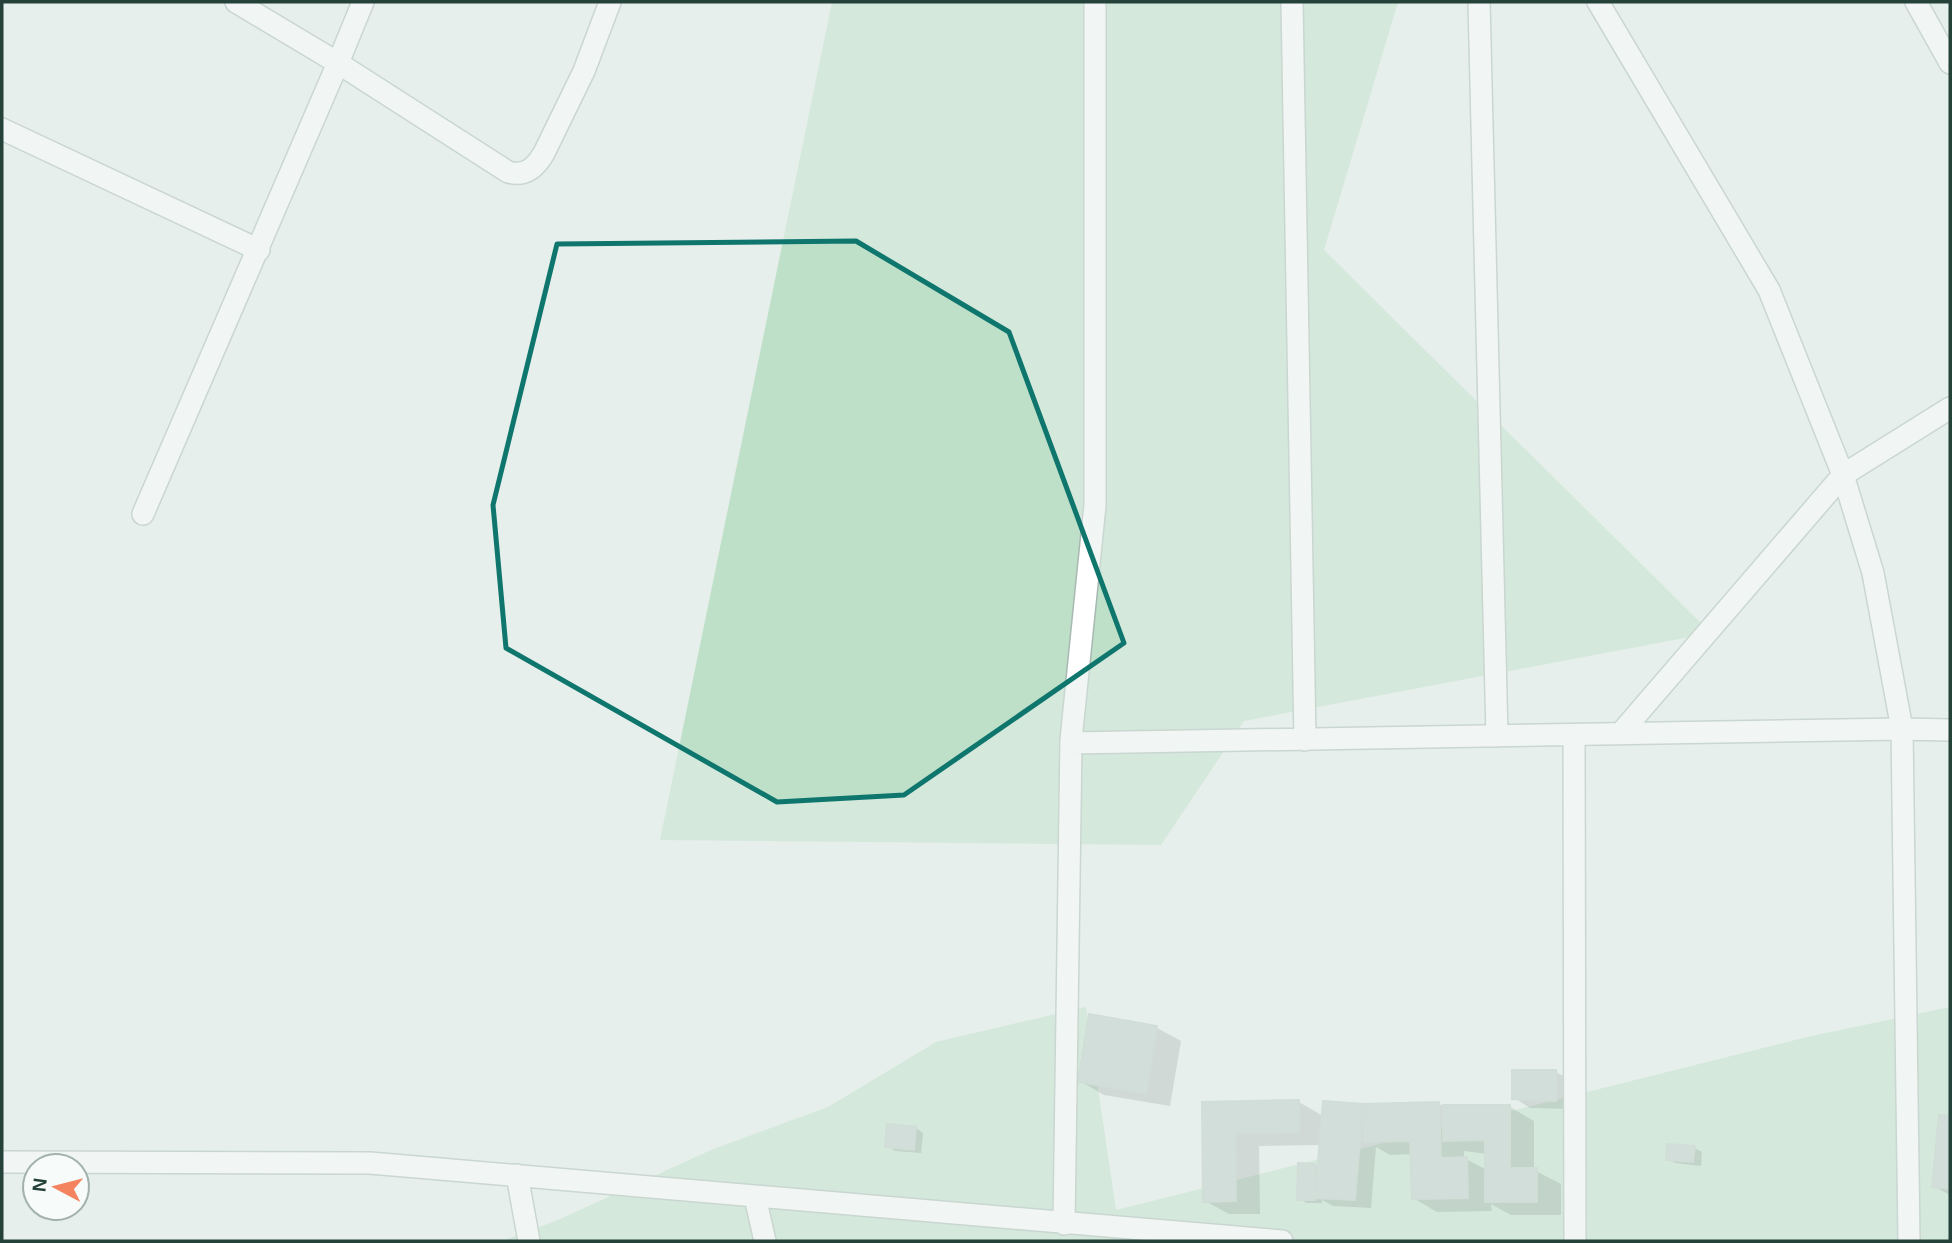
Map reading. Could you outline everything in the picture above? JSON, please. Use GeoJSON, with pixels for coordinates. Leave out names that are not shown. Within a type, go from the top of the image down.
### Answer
{"type":"FeatureCollection","features":[{"type":"Feature","properties":{"kind":"street"},"geometry":{"type":"LineString","coordinates":[[236,2],[338,63],[508,172],[521,174],[537,164],[544,153],[584,71],[610,2]]}},
{"type":"Feature","properties":{"kind":"street"},"geometry":{"type":"LineString","coordinates":[[143,514],[259,250],[363,2]]}},
{"type":"Feature","properties":{"kind":"street"},"geometry":{"type":"LineString","coordinates":[[1064,1224],[1071,743],[1095,505],[1095,2]]}},
{"type":"Feature","properties":{"kind":"street"},"geometry":{"type":"LineString","coordinates":[[1292,2],[1305,740]]}},
{"type":"Feature","properties":{"kind":"street"},"geometry":{"type":"LineString","coordinates":[[1479,2],[1497,736]]}},
{"type":"Feature","properties":{"kind":"street"},"geometry":{"type":"LineString","coordinates":[[1598,2],[1769,290],[1843,474],[1873,573],[1902,729],[1909,1241]]}},
{"type":"Feature","properties":{"kind":"street"},"geometry":{"type":"LineString","coordinates":[[1916,2],[1950,63]]}},
{"type":"Feature","properties":{"kind":"street"},"geometry":{"type":"LineString","coordinates":[[2,129],[259,250]]}},
{"type":"Feature","properties":{"kind":"street"},"geometry":{"type":"LineString","coordinates":[[1620,734],[1843,474],[1950,408]]}},
{"type":"Feature","properties":{"kind":"street"},"geometry":{"type":"LineString","coordinates":[[1071,743],[1950,730]]}},
{"type":"Feature","properties":{"kind":"street"},"geometry":{"type":"LineString","coordinates":[[1574,735],[1575,1241]]}},
{"type":"Feature","properties":{"kind":"street"},"geometry":{"type":"LineString","coordinates":[[2,1162],[370,1163],[1282,1241]]}},
{"type":"Feature","properties":{"kind":"street"},"geometry":{"type":"LineString","coordinates":[[517,1175],[530,1241]]}},
{"type":"Feature","properties":{"kind":"street"},"geometry":{"type":"LineString","coordinates":[[755,1197],[765,1241]]}},
{"type":"Feature","properties":{"kind":"highlighted area"},"geometry":{"type":"Polygon","coordinates":[[[856,241],[1009,332],[1124,643],[904,795],[777,802],[506,648],[493,505],[557,244],[856,241]]]}},
{"type":"Feature","properties":{"kind":"green space"},"geometry":{"type":"Polygon","coordinates":[[[832,2],[1398,2],[1324,250],[1711,633],[1244,721],[1161,845],[660,840],[832,2]]]}},
{"type":"Feature","properties":{"kind":"green space"},"geometry":{"type":"Polygon","coordinates":[[[1086,1007],[1116,1210],[1807,1037],[1950,1007],[1950,1241],[502,1241],[558,1220],[711,1150],[828,1107],[936,1042],[1086,1007]]]}},
{"type":"Feature","properties":{"kind":"building"},"geometry":{"type":"Polygon","coordinates":[[[1089,1014],[1157,1026],[1146,1093],[1078,1082],[1089,1014]]]}},
{"type":"Feature","properties":{"kind":"building"},"geometry":{"type":"Polygon","coordinates":[[[1512,1070],[1556,1070],[1556,1101],[1512,1099],[1512,1070]]]}},
{"type":"Feature","properties":{"kind":"building"},"geometry":{"type":"Polygon","coordinates":[[[1299,1100],[1299,1132],[1235,1133],[1236,1201],[1203,1202],[1202,1102],[1299,1100]]]}},
{"type":"Feature","properties":{"kind":"building"},"geometry":{"type":"Polygon","coordinates":[[[1323,1101],[1363,1104],[1355,1200],[1315,1198],[1323,1101]]]}},
{"type":"Feature","properties":{"kind":"building"},"geometry":{"type":"Polygon","coordinates":[[[1439,1102],[1441,1158],[1467,1157],[1468,1198],[1412,1199],[1410,1141],[1364,1142],[1363,1104],[1439,1102]]]}},
{"type":"Feature","properties":{"kind":"building"},"geometry":{"type":"Polygon","coordinates":[[[1443,1105],[1510,1105],[1510,1168],[1537,1168],[1537,1202],[1485,1202],[1485,1140],[1443,1141],[1443,1105]]]}},
{"type":"Feature","properties":{"kind":"building"},"geometry":{"type":"Polygon","coordinates":[[[1939,1115],[1950,1116],[1950,1189],[1932,1187],[1939,1115]]]}},
{"type":"Feature","properties":{"kind":"building"},"geometry":{"type":"Polygon","coordinates":[[[887,1124],[916,1127],[914,1150],[885,1147],[887,1124]]]}},
{"type":"Feature","properties":{"kind":"building"},"geometry":{"type":"Polygon","coordinates":[[[1667,1144],[1695,1146],[1693,1162],[1666,1160],[1667,1144]]]}},
{"type":"Feature","properties":{"kind":"building"},"geometry":{"type":"Polygon","coordinates":[[[1298,1163],[1315,1164],[1315,1200],[1297,1200],[1298,1163]]]}}]}
